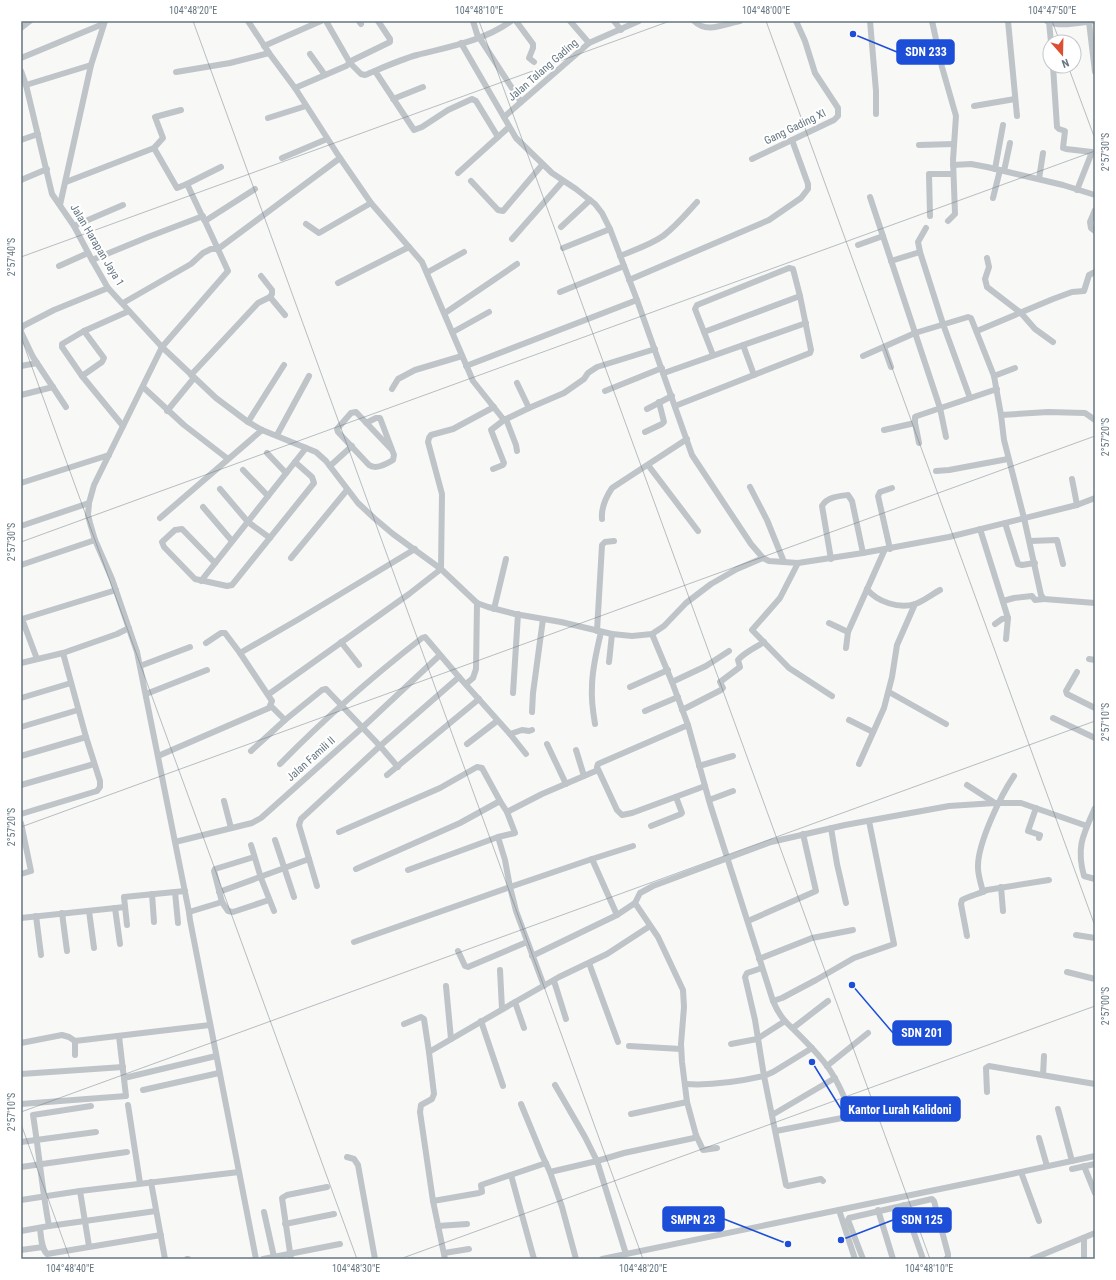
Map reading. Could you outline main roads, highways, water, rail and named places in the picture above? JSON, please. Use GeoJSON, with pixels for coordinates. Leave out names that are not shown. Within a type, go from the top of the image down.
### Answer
{"type":"FeatureCollection","features":[{"type":"Feature","properties":{"kind":"place","name":"SDN 233"},"geometry":{"type":"Point","coordinates":[853,34]}},
{"type":"Feature","properties":{"kind":"place","name":"SDN 201"},"geometry":{"type":"Point","coordinates":[852,985]}},
{"type":"Feature","properties":{"kind":"place","name":"Kantor Lurah Kalidoni"},"geometry":{"type":"Point","coordinates":[812,1062]}},
{"type":"Feature","properties":{"kind":"place","name":"SDN 125"},"geometry":{"type":"Point","coordinates":[841,1240]}},
{"type":"Feature","properties":{"kind":"place","name":"SMPN 23"},"geometry":{"type":"Point","coordinates":[788,1244]}}]}
